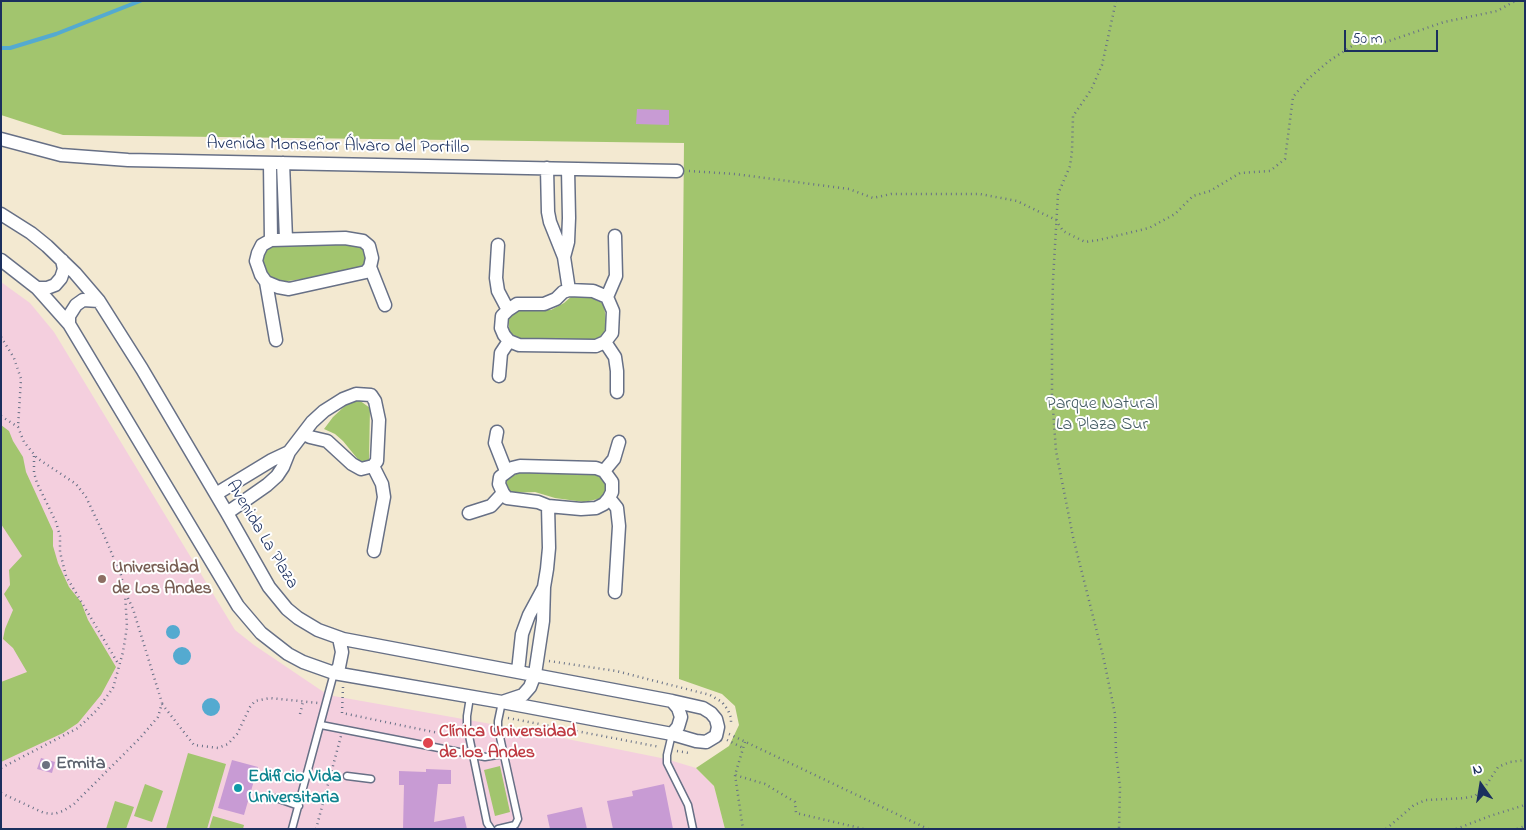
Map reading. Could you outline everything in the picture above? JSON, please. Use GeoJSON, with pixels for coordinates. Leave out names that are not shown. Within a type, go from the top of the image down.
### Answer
{"type":"FeatureCollection","features":[{"type":"Feature","properties":{"kind":"street","name":"Avenida Monseñor Álvaro del Portillo"},"geometry":{"type":"LineString","coordinates":[[1,139],[61,155],[128,160],[677,171]]}},
{"type":"Feature","properties":{"kind":"street"},"geometry":{"type":"LineString","coordinates":[[270,163],[270,240]]}},
{"type":"Feature","properties":{"kind":"street"},"geometry":{"type":"LineString","coordinates":[[284,164],[286,239]]}},
{"type":"Feature","properties":{"kind":"street"},"geometry":{"type":"LineString","coordinates":[[547,168],[547,203],[550,222],[564,257],[569,290]]}},
{"type":"Feature","properties":{"kind":"street"},"geometry":{"type":"LineString","coordinates":[[564,257],[568,242],[568,168]]}},
{"type":"Feature","properties":{"kind":"street","name":"Avenida La Plaza"},"geometry":{"type":"LineString","coordinates":[[1,214],[31,233],[62,260],[99,301],[142,368],[269,587],[287,609],[307,624],[339,638],[672,700],[707,710],[715,716],[718,727],[716,736],[706,742],[696,741],[672,734],[502,702],[334,673],[303,662],[288,654],[261,633],[244,613],[69,324],[38,288],[1,260]]}},
{"type":"Feature","properties":{"kind":"street"},"geometry":{"type":"LineString","coordinates":[[607,298],[616,276],[615,236]]}},
{"type":"Feature","properties":{"kind":"street"},"geometry":{"type":"LineString","coordinates":[[266,282],[289,289],[358,275],[366,272],[370,267],[372,258],[369,246],[362,241],[346,238],[270,240],[262,245],[256,260],[261,275],[266,282],[276,340]]}},
{"type":"Feature","properties":{"kind":"street"},"geometry":{"type":"LineString","coordinates":[[498,245],[496,278],[498,291],[508,310]]}},
{"type":"Feature","properties":{"kind":"street"},"geometry":{"type":"LineString","coordinates":[[38,288],[55,285],[61,278],[64,269],[62,260]]}},
{"type":"Feature","properties":{"kind":"street"},"geometry":{"type":"LineString","coordinates":[[370,267],[385,305]]}},
{"type":"Feature","properties":{"kind":"street"},"geometry":{"type":"LineString","coordinates":[[569,290],[593,291],[607,298],[613,311],[612,333],[605,342],[596,346],[519,345],[509,341],[504,336],[501,328],[502,316],[517,304],[544,304],[556,299],[563,292],[569,290]]}},
{"type":"Feature","properties":{"kind":"street"},"geometry":{"type":"LineString","coordinates":[[69,324],[69,316],[76,305],[83,300],[99,301]]}},
{"type":"Feature","properties":{"kind":"street"},"geometry":{"type":"LineString","coordinates":[[499,376],[501,353],[509,341]]}},
{"type":"Feature","properties":{"kind":"street"},"geometry":{"type":"LineString","coordinates":[[605,342],[615,357],[617,392]]}},
{"type":"Feature","properties":{"kind":"street"},"geometry":{"type":"LineString","coordinates":[[227,513],[277,476],[289,452],[318,416],[343,399],[356,394],[371,395],[375,401],[379,420],[378,454],[373,466],[361,469],[352,464],[327,441],[304,434]]}},
{"type":"Feature","properties":{"kind":"street"},"geometry":{"type":"LineString","coordinates":[[497,432],[495,443],[506,471]]}},
{"type":"Feature","properties":{"kind":"street"},"geometry":{"type":"LineString","coordinates":[[604,471],[614,459],[619,442]]}},
{"type":"Feature","properties":{"kind":"street"},"geometry":{"type":"LineString","coordinates":[[216,494],[272,460],[289,452]]}},
{"type":"Feature","properties":{"kind":"street"},"geometry":{"type":"LineString","coordinates":[[373,466],[382,484],[384,497],[374,551]]}},
{"type":"Feature","properties":{"kind":"street"},"geometry":{"type":"LineString","coordinates":[[530,466],[596,468],[604,471],[612,482],[612,492],[604,504],[596,508],[581,509],[548,506],[538,502],[507,498],[499,484],[500,477],[512,468],[530,466]]}},
{"type":"Feature","properties":{"kind":"street"},"geometry":{"type":"LineString","coordinates":[[469,513],[491,506],[503,493]]}},
{"type":"Feature","properties":{"kind":"street"},"geometry":{"type":"LineString","coordinates":[[609,498],[617,508],[619,526],[615,592]]}},
{"type":"Feature","properties":{"kind":"street"},"geometry":{"type":"LineString","coordinates":[[502,702],[523,695],[530,686],[534,674],[544,621],[544,587],[548,569],[549,548],[548,506]]}},
{"type":"Feature","properties":{"kind":"street"},"geometry":{"type":"LineString","coordinates":[[518,671],[522,634],[529,615],[544,587]]}},
{"type":"Feature","properties":{"kind":"street"},"geometry":{"type":"LineString","coordinates":[[334,673],[338,667],[342,652],[339,638]]}},
{"type":"Feature","properties":{"kind":"street"},"geometry":{"type":"LineString","coordinates":[[672,700],[678,708],[681,718],[678,727],[672,734]]}},
{"type":"Feature","properties":{"kind":"lane"},"geometry":{"type":"LineString","coordinates":[[292,829],[334,673]]}},
{"type":"Feature","properties":{"kind":"lane"},"geometry":{"type":"LineString","coordinates":[[470,697],[467,721],[487,823],[491,829]]}},
{"type":"Feature","properties":{"kind":"lane"},"geometry":{"type":"LineString","coordinates":[[498,829],[515,825],[518,819],[498,728],[502,702]]}},
{"type":"Feature","properties":{"kind":"lane"},"geometry":{"type":"LineString","coordinates":[[321,725],[473,755],[489,757],[504,754]]}},
{"type":"Feature","properties":{"kind":"lane"},"geometry":{"type":"LineString","coordinates":[[672,734],[667,755],[668,766],[688,805],[693,829]]}},
{"type":"Feature","properties":{"kind":"lane"},"geometry":{"type":"LineString","coordinates":[[347,776],[371,779]]}},
{"type":"Feature","properties":{"kind":"lane"},"geometry":{"type":"LineString","coordinates":[[276,798],[299,806]]}},
{"type":"Feature","properties":{"kind":"path"},"geometry":{"type":"LineString","coordinates":[[1116,1],[1102,65],[1091,90],[1073,116],[1070,166],[1058,194],[1052,329],[1052,395],[1056,451],[1073,537],[1104,660],[1115,714],[1116,753],[1120,787],[1119,829]]}},
{"type":"Feature","properties":{"kind":"path"},"geometry":{"type":"LineString","coordinates":[[677,171],[710,171],[849,189],[873,198],[891,194],[980,194],[1017,201],[1056,220],[1063,231],[1085,242],[1099,240],[1149,228],[1175,214],[1192,196],[1210,192],[1240,173],[1270,171],[1285,159],[1293,97],[1308,79],[1329,61],[1355,44],[1386,42],[1444,22],[1497,11],[1515,1]]}},
{"type":"Feature","properties":{"kind":"path"},"geometry":{"type":"LineString","coordinates":[[1,337],[14,358],[21,378],[18,427],[24,442],[37,458],[76,484],[86,497],[121,575],[125,593],[127,627],[123,652],[113,688],[97,710],[78,728],[1,768]]}},
{"type":"Feature","properties":{"kind":"path"},"geometry":{"type":"LineString","coordinates":[[1,416],[18,427]]}},
{"type":"Feature","properties":{"kind":"path"},"geometry":{"type":"LineString","coordinates":[[34,454],[34,473],[56,522],[60,536],[60,552],[66,576],[119,666]]}},
{"type":"Feature","properties":{"kind":"path"},"geometry":{"type":"LineString","coordinates":[[125,593],[133,609],[162,704],[194,745],[218,748],[228,744],[237,734],[250,707],[261,698],[327,704]]}},
{"type":"Feature","properties":{"kind":"path"},"geometry":{"type":"LineString","coordinates":[[537,659],[616,671],[710,695],[722,702],[731,718],[731,726],[726,739],[722,743]]}},
{"type":"Feature","properties":{"kind":"path"},"geometry":{"type":"LineString","coordinates":[[316,829],[343,729],[343,687]]}},
{"type":"Feature","properties":{"kind":"path"},"geometry":{"type":"LineString","coordinates":[[300,714],[303,702]]}},
{"type":"Feature","properties":{"kind":"path"},"geometry":{"type":"LineString","coordinates":[[1,793],[44,813],[54,814],[63,811],[74,804],[140,738],[158,717],[162,704]]}},
{"type":"Feature","properties":{"kind":"path"},"geometry":{"type":"LineString","coordinates":[[342,713],[458,737],[459,728]]}},
{"type":"Feature","properties":{"kind":"path"},"geometry":{"type":"LineString","coordinates":[[499,716],[691,753]]}},
{"type":"Feature","properties":{"kind":"path"},"geometry":{"type":"LineString","coordinates":[[734,736],[928,829]]}},
{"type":"Feature","properties":{"kind":"path"},"geometry":{"type":"LineString","coordinates":[[726,739],[743,748]]}},
{"type":"Feature","properties":{"kind":"path"},"geometry":{"type":"LineString","coordinates":[[743,829],[735,775],[745,742]]}},
{"type":"Feature","properties":{"kind":"path"},"geometry":{"type":"LineString","coordinates":[[1386,829],[1414,805],[1426,800],[1475,796],[1485,787],[1498,768],[1510,762],[1525,760]]}},
{"type":"Feature","properties":{"kind":"path"},"geometry":{"type":"LineString","coordinates":[[735,775],[765,784],[796,802],[796,813],[864,829]]}},
{"type":"Feature","properties":{"kind":"path"},"geometry":{"type":"LineString","coordinates":[[1456,829],[1525,805]]}},
{"type":"Feature","properties":{"kind":"path"},"geometry":{"type":"LineString","coordinates":[[1517,829],[1525,826]]}},
{"type":"Feature","properties":{"kind":"shaded area","name":"Universidad de Los Andes"},"geometry":{"type":"Polygon","coordinates":[[[1,282],[30,303],[54,332],[235,630],[254,645],[328,695],[508,727],[666,759],[696,768],[714,786],[725,829],[1,829],[1,282]]]}},
{"type":"Feature","properties":{"kind":"green space","name":"Parque Natural La Plaza Sur"},"geometry":{"type":"Polygon","coordinates":[[[1,1],[1525,1],[1525,829],[725,829],[714,786],[696,768],[729,746],[739,725],[735,706],[722,694],[679,679],[684,143],[63,135],[1,115],[1,1]]]}},
{"type":"Feature","properties":{"kind":"green space"},"geometry":{"type":"Polygon","coordinates":[[[354,244],[366,250],[368,265],[359,271],[281,282],[267,275],[262,265],[262,253],[273,246],[354,244]]]}},
{"type":"Feature","properties":{"kind":"green space"},"geometry":{"type":"Polygon","coordinates":[[[572,296],[588,296],[604,304],[606,322],[604,336],[588,345],[526,343],[510,334],[508,319],[518,310],[551,310],[572,296]]]}},
{"type":"Feature","properties":{"kind":"green space"},"geometry":{"type":"Polygon","coordinates":[[[359,400],[370,408],[369,460],[361,463],[343,441],[335,434],[324,429],[346,405],[359,400]]]}},
{"type":"Feature","properties":{"kind":"green space"},"geometry":{"type":"Polygon","coordinates":[[[1,425],[9,431],[23,457],[26,472],[53,531],[53,546],[58,563],[69,587],[81,602],[88,620],[116,667],[101,695],[78,723],[63,733],[1,762],[1,682],[27,672],[13,648],[3,639],[13,610],[4,594],[10,585],[9,570],[22,556],[1,524],[1,425]]]}},
{"type":"Feature","properties":{"kind":"green space"},"geometry":{"type":"Polygon","coordinates":[[[519,472],[600,473],[607,486],[603,498],[584,502],[555,498],[535,492],[508,493],[506,481],[519,472]]]}},
{"type":"Feature","properties":{"kind":"green space"},"geometry":{"type":"Polygon","coordinates":[[[188,753],[226,764],[207,829],[166,829],[188,753]]]}},
{"type":"Feature","properties":{"kind":"green space"},"geometry":{"type":"Polygon","coordinates":[[[500,766],[510,812],[495,816],[484,770],[500,766]]]}},
{"type":"Feature","properties":{"kind":"green space"},"geometry":{"type":"Polygon","coordinates":[[[145,784],[163,791],[152,822],[134,816],[145,784]]]}},
{"type":"Feature","properties":{"kind":"green space"},"geometry":{"type":"Polygon","coordinates":[[[115,801],[134,807],[126,829],[106,829],[115,801]]]}},
{"type":"Feature","properties":{"kind":"green space"},"geometry":{"type":"Polygon","coordinates":[[[213,816],[244,825],[243,829],[209,829],[213,816]]]}},
{"type":"Feature","properties":{"kind":"water"},"geometry":{"type":"Polygon","coordinates":[[[170,625],[176,625],[180,632],[176,639],[170,639],[166,635],[166,629],[170,625]]]}},
{"type":"Feature","properties":{"kind":"water"},"geometry":{"type":"Polygon","coordinates":[[[182,647],[188,650],[191,656],[188,662],[182,665],[176,662],[173,656],[176,650],[182,647]]]}},
{"type":"Feature","properties":{"kind":"water"},"geometry":{"type":"Polygon","coordinates":[[[211,698],[217,701],[220,707],[217,713],[211,716],[205,713],[202,707],[205,701],[211,698]]]}},
{"type":"Feature","properties":{"kind":"building"},"geometry":{"type":"Polygon","coordinates":[[[637,109],[669,110],[669,125],[636,124],[637,109]]]}},
{"type":"Feature","properties":{"kind":"building","name":"Ermita"},"geometry":{"type":"Polygon","coordinates":[[[41,758],[55,762],[52,773],[37,769],[41,758]]]}},
{"type":"Feature","properties":{"kind":"building","name":"Edificio Vida Universitaria"},"geometry":{"type":"Polygon","coordinates":[[[232,760],[258,767],[244,815],[218,808],[232,760]]]}},
{"type":"Feature","properties":{"kind":"building"},"geometry":{"type":"Polygon","coordinates":[[[426,769],[451,770],[451,784],[438,784],[434,822],[464,816],[467,829],[403,829],[404,785],[399,785],[399,771],[426,772],[426,769]]]}},
{"type":"Feature","properties":{"kind":"building"},"geometry":{"type":"Polygon","coordinates":[[[664,784],[673,829],[613,829],[607,801],[633,796],[632,791],[664,784]]]}},
{"type":"Feature","properties":{"kind":"building"},"geometry":{"type":"Polygon","coordinates":[[[582,807],[587,829],[550,829],[547,815],[582,807]]]}},
{"type":"Feature","properties":{"kind":"waterway"},"geometry":{"type":"LineString","coordinates":[[1,48],[10,48],[56,34],[140,1]]}},
{"type":"Feature","properties":{"kind":"place","name":"Universidad de Los Andes"},"geometry":{"type":"Point","coordinates":[102,579]}},
{"type":"Feature","properties":{"kind":"place","name":"Clínica Universidad de los Andes"},"geometry":{"type":"Point","coordinates":[428,743]}},
{"type":"Feature","properties":{"kind":"place","name":"Ermita"},"geometry":{"type":"Point","coordinates":[46,765]}},
{"type":"Feature","properties":{"kind":"place","name":"Edificio Vida Universitaria"},"geometry":{"type":"Point","coordinates":[238,788]}}]}
